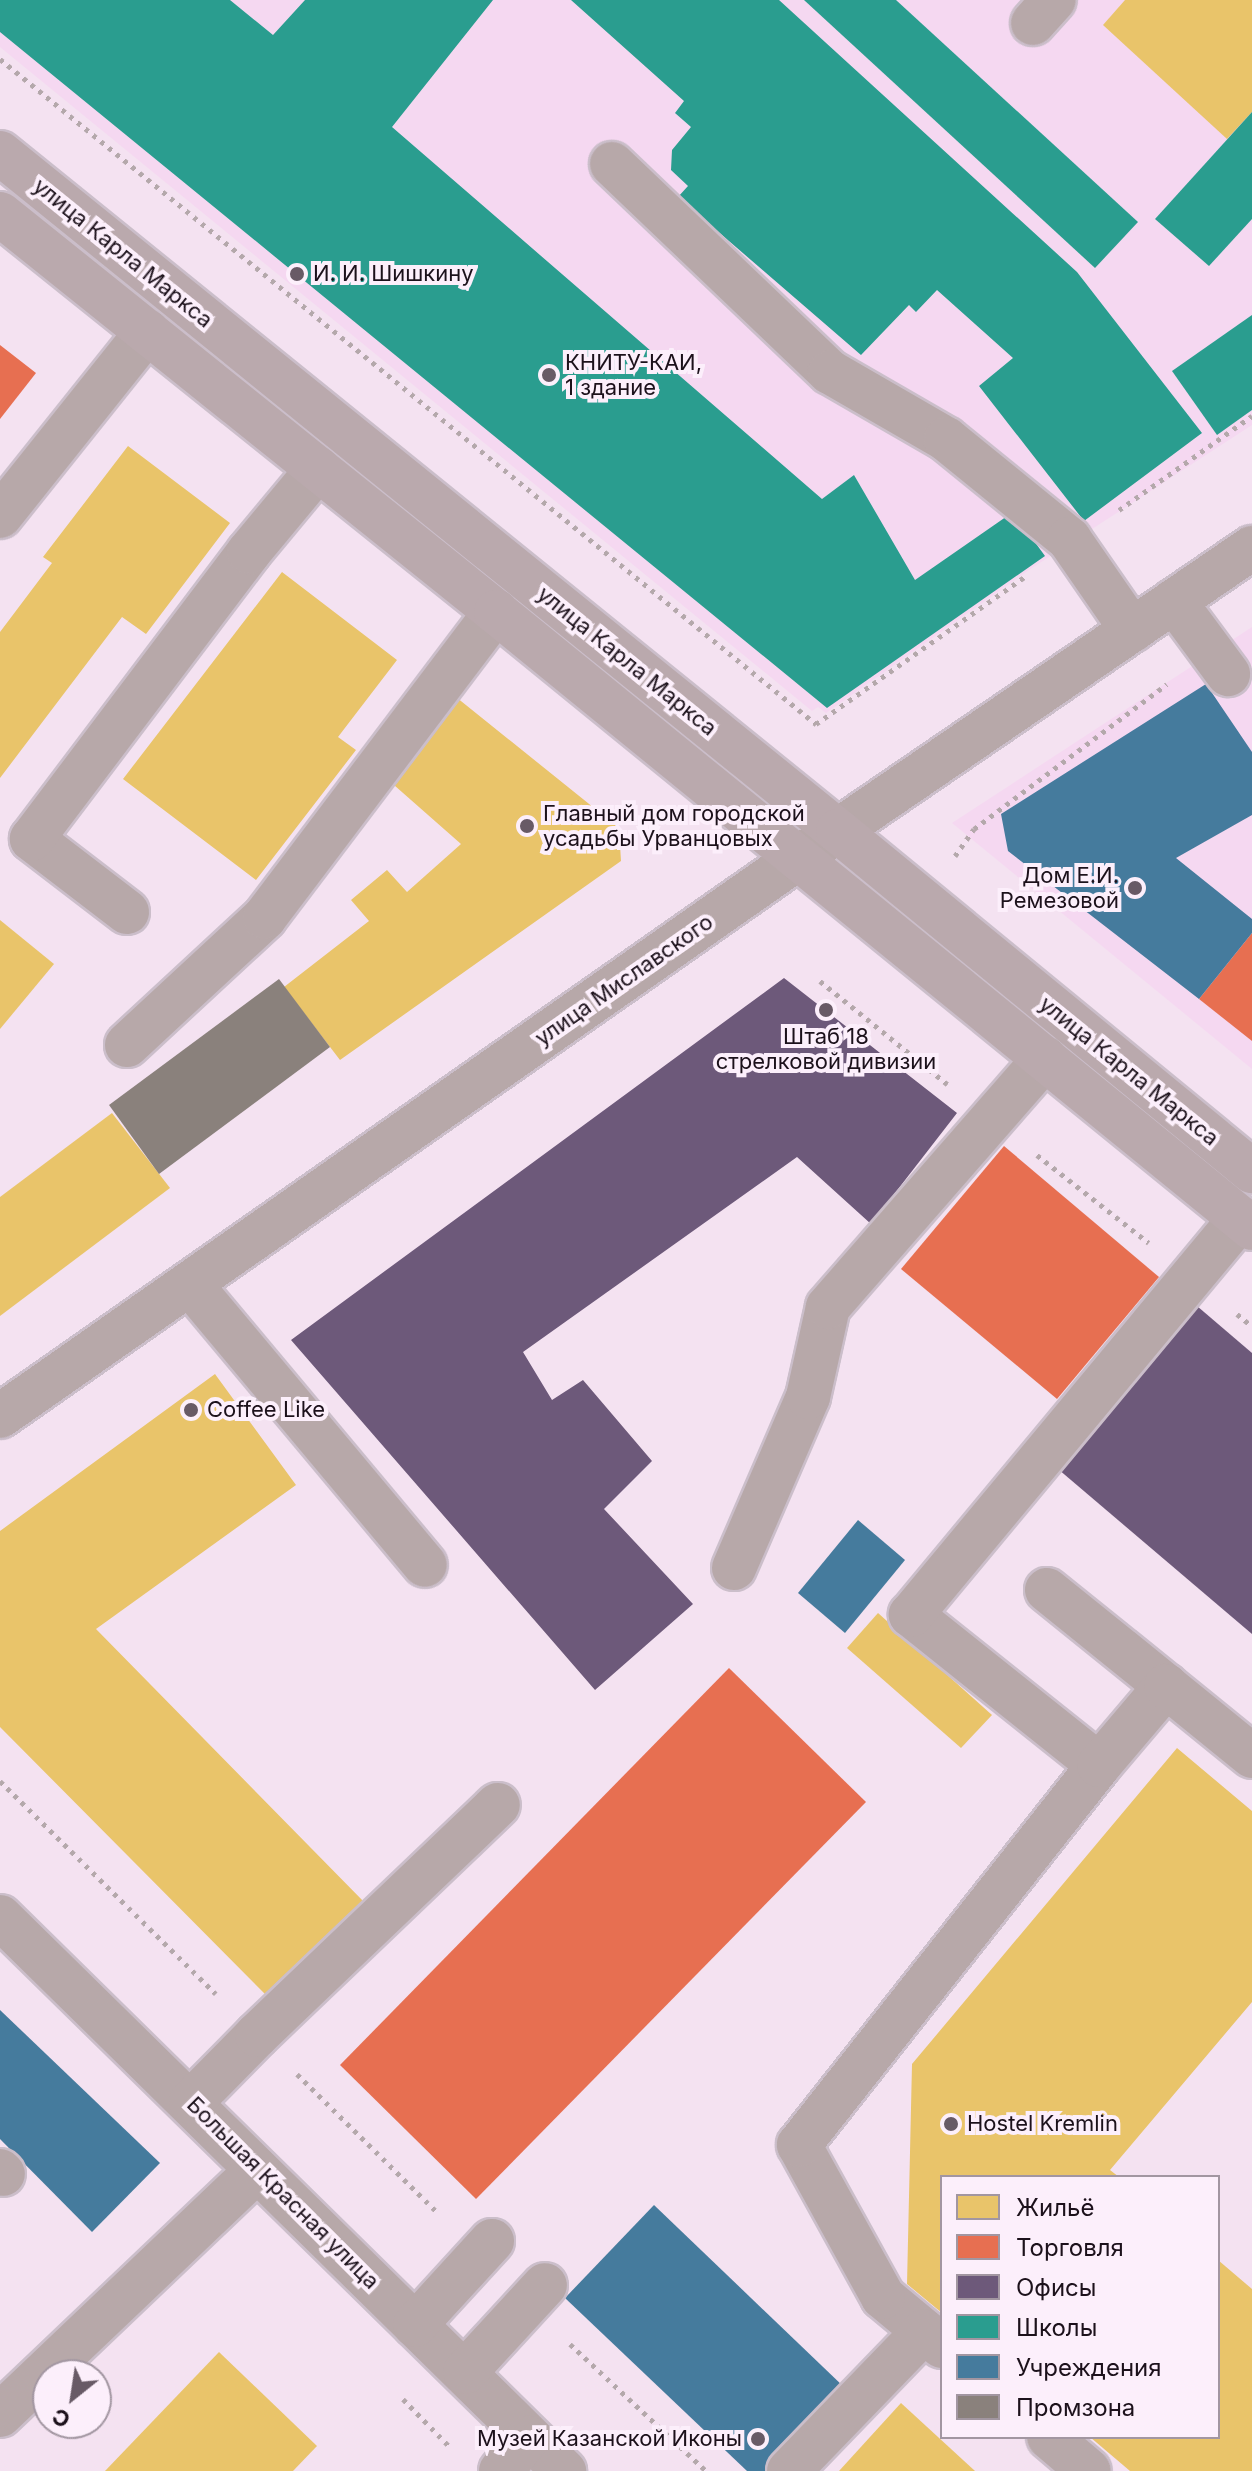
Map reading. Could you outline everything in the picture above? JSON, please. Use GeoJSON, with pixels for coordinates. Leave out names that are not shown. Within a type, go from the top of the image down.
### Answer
{"type":"FeatureCollection","features":[{"type":"Feature","properties":{"kind":"main road","name":"улица Карла Маркса"},"geometry":{"type":"LineString","coordinates":[[0,153],[838,831],[1252,1171]]}},
{"type":"Feature","properties":{"kind":"main road","name":"улица Карла Маркса"},"geometry":{"type":"LineString","coordinates":[[0,214],[496,612],[1246,1224]]}},
{"type":"Feature","properties":{"kind":"street"},"geometry":{"type":"LineString","coordinates":[[612,164],[830,372],[946,439],[1069,539],[1132,630]]}},
{"type":"Feature","properties":{"kind":"street"},"geometry":{"type":"LineString","coordinates":[[0,516],[147,332]]}},
{"type":"Feature","properties":{"kind":"street"},"geometry":{"type":"LineString","coordinates":[[127,912],[32,839],[249,552],[318,469]]}},
{"type":"Feature","properties":{"kind":"street","name":"улица Миславского"},"geometry":{"type":"LineString","coordinates":[[0,1416],[798,858],[1252,548]]}},
{"type":"Feature","properties":{"kind":"street"},"geometry":{"type":"LineString","coordinates":[[1174,601],[1219,663]]}},
{"type":"Feature","properties":{"kind":"street"},"geometry":{"type":"LineString","coordinates":[[127,1045],[265,917],[496,612]]}},
{"type":"Feature","properties":{"kind":"street"},"geometry":{"type":"LineString","coordinates":[[734,1568],[808,1397],[828,1307],[1045,1058]]}},
{"type":"Feature","properties":{"kind":"street"},"geometry":{"type":"LineString","coordinates":[[1099,1765],[911,1615],[1246,1224]]}},
{"type":"Feature","properties":{"kind":"street"},"geometry":{"type":"LineString","coordinates":[[190,1284],[425,1565]]}},
{"type":"Feature","properties":{"kind":"street"},"geometry":{"type":"LineString","coordinates":[[1047,1590],[1252,1756]]}},
{"type":"Feature","properties":{"kind":"street"},"geometry":{"type":"LineString","coordinates":[[789,2471],[933,2338],[883,2297],[799,2145],[1099,1765],[1166,1686]]}},
{"type":"Feature","properties":{"kind":"street"},"geometry":{"type":"LineString","coordinates":[[191,2102],[498,1805]]}},
{"type":"Feature","properties":{"kind":"street","name":"Большая Красная улица"},"geometry":{"type":"LineString","coordinates":[[8,1941],[191,2102],[564,2471]]}},
{"type":"Feature","properties":{"kind":"street"},"geometry":{"type":"LineString","coordinates":[[0,2415],[257,2170]]}},
{"type":"Feature","properties":{"kind":"street"},"geometry":{"type":"LineString","coordinates":[[415,2325],[486,2247]]}},
{"type":"Feature","properties":{"kind":"street"},"geometry":{"type":"LineString","coordinates":[[465,2372],[537,2295]]}},
{"type":"Feature","properties":{"kind":"street"},"geometry":{"type":"LineString","coordinates":[[501,2471],[528,2438]]}},
{"type":"Feature","properties":{"kind":"street"},"geometry":{"type":"LineString","coordinates":[[1051,2439],[1089,2471]]}},
{"type":"Feature","properties":{"kind":"path"},"geometry":{"type":"LineString","coordinates":[[0,59],[816,724]]}},
{"type":"Feature","properties":{"kind":"path"},"geometry":{"type":"LineString","coordinates":[[950,863],[974,829],[1219,663]]}},
{"type":"Feature","properties":{"kind":"path"},"geometry":{"type":"LineString","coordinates":[[0,1781],[257,2035],[486,2247]]}},
{"type":"Feature","properties":{"kind":"path"},"geometry":{"type":"LineString","coordinates":[[537,2295],[706,2471]]}},
{"type":"Feature","properties":{"kind":"shaded area"},"geometry":{"type":"Polygon","coordinates":[[[0,0],[1252,0],[1252,425],[1029,570],[826,713],[818,707],[812,711],[0,47],[0,0]]]}},
{"type":"Feature","properties":{"kind":"shaded area"},"geometry":{"type":"Polygon","coordinates":[[[1252,627],[1252,1069],[952,823],[1252,627]]]}},
{"type":"Feature","properties":{"kind":"building: Жильё"},"geometry":{"type":"Polygon","coordinates":[[[1125,0],[1252,0],[1252,112],[1227,139],[1103,25],[1125,0]]]}},
{"type":"Feature","properties":{"kind":"building: Жильё"},"geometry":{"type":"Polygon","coordinates":[[[128,446],[230,523],[146,634],[122,617],[0,778],[0,632],[52,563],[43,557],[128,446]]]}},
{"type":"Feature","properties":{"kind":"building: Жильё"},"geometry":{"type":"Polygon","coordinates":[[[282,572],[397,660],[338,737],[356,750],[256,880],[123,779],[282,572]]]}},
{"type":"Feature","properties":{"kind":"building: Жильё"},"geometry":{"type":"Polygon","coordinates":[[[451,693],[619,828],[621,861],[340,1060],[284,987],[369,921],[351,900],[387,870],[407,892],[461,844],[386,778],[451,693]]]}},
{"type":"Feature","properties":{"kind":"building: Жильё"},"geometry":{"type":"Polygon","coordinates":[[[0,920],[54,964],[0,1029],[0,920]]]}},
{"type":"Feature","properties":{"kind":"building: Жильё"},"geometry":{"type":"Polygon","coordinates":[[[112,1113],[170,1188],[0,1316],[0,1197],[112,1113]]]}},
{"type":"Feature","properties":{"kind":"building: Жильё"},"geometry":{"type":"Polygon","coordinates":[[[215,1374],[296,1485],[96,1629],[366,1904],[269,1998],[0,1727],[0,1531],[215,1374]]]}},
{"type":"Feature","properties":{"kind":"building: Жильё"},"geometry":{"type":"Polygon","coordinates":[[[878,1613],[992,1715],[961,1748],[847,1648],[878,1613]]]}},
{"type":"Feature","properties":{"kind":"building: Жильё"},"geometry":{"type":"Polygon","coordinates":[[[1177,1748],[1252,1811],[1252,2002],[1110,2170],[1116,2175],[940,2175],[940,2311],[907,2284],[912,2064],[1177,1748]]]}},
{"type":"Feature","properties":{"kind":"building: Жильё"},"geometry":{"type":"Polygon","coordinates":[[[1220,2262],[1252,2289],[1252,2471],[1130,2471],[1092,2439],[1220,2439],[1220,2262]]]}},
{"type":"Feature","properties":{"kind":"building: Жильё"},"geometry":{"type":"Polygon","coordinates":[[[219,2352],[317,2446],[293,2471],[105,2471],[219,2352]]]}},
{"type":"Feature","properties":{"kind":"building: Жильё"},"geometry":{"type":"Polygon","coordinates":[[[901,2403],[975,2471],[839,2471],[901,2403]]]}},
{"type":"Feature","properties":{"kind":"building: Торговля"},"geometry":{"type":"Polygon","coordinates":[[[0,345],[36,373],[0,419],[0,345]]]}},
{"type":"Feature","properties":{"kind":"building: Торговля"},"geometry":{"type":"Polygon","coordinates":[[[1252,933],[1252,1041],[1199,999],[1252,933]]]}},
{"type":"Feature","properties":{"kind":"building: Торговля"},"geometry":{"type":"Polygon","coordinates":[[[1004,1146],[1159,1277],[1057,1399],[901,1269],[1004,1146]]]}},
{"type":"Feature","properties":{"kind":"building: Торговля"},"geometry":{"type":"Polygon","coordinates":[[[729,1668],[866,1802],[476,2199],[340,2065],[729,1668]]]}},
{"type":"Feature","properties":{"kind":"building: Офисы"},"geometry":{"type":"Polygon","coordinates":[[[784,978],[957,1113],[871,1224],[797,1157],[523,1352],[552,1400],[583,1380],[652,1461],[604,1509],[693,1604],[595,1690],[291,1340],[784,978]]]}},
{"type":"Feature","properties":{"kind":"building: Офисы"},"geometry":{"type":"Polygon","coordinates":[[[1197,1306],[1252,1353],[1252,1634],[1058,1469],[1197,1306]]]}},
{"type":"Feature","properties":{"kind":"building: Школы","name":"КНИТУ-КАИ, 1 здание"},"geometry":{"type":"Polygon","coordinates":[[[0,0],[230,0],[273,35],[305,0],[493,0],[392,127],[822,499],[854,475],[915,580],[1013,512],[1045,556],[827,708],[0,32],[0,0]]]}},
{"type":"Feature","properties":{"kind":"building: Школы"},"geometry":{"type":"Polygon","coordinates":[[[571,0],[779,0],[1077,272],[1202,433],[1084,521],[979,386],[1013,358],[937,290],[916,312],[909,305],[861,355],[678,197],[688,186],[671,170],[672,150],[691,127],[675,113],[684,101],[571,0]]]}},
{"type":"Feature","properties":{"kind":"building: Школы"},"geometry":{"type":"Polygon","coordinates":[[[804,0],[896,0],[1138,222],[1095,268],[804,0]]]}},
{"type":"Feature","properties":{"kind":"building: Школы"},"geometry":{"type":"Polygon","coordinates":[[[1252,112],[1252,219],[1209,266],[1155,219],[1252,112]]]}},
{"type":"Feature","properties":{"kind":"building: Школы"},"geometry":{"type":"Polygon","coordinates":[[[1252,315],[1252,410],[1217,435],[1172,371],[1252,315]]]}},
{"type":"Feature","properties":{"kind":"building: Учреждения"},"geometry":{"type":"Polygon","coordinates":[[[1206,684],[1252,752],[1252,815],[1176,858],[1252,919],[1252,933],[1199,999],[1008,851],[1001,814],[1206,684]]]}},
{"type":"Feature","properties":{"kind":"building: Учреждения"},"geometry":{"type":"Polygon","coordinates":[[[858,1520],[905,1560],[845,1633],[798,1593],[858,1520]]]}},
{"type":"Feature","properties":{"kind":"building: Учреждения"},"geometry":{"type":"Polygon","coordinates":[[[0,2010],[160,2163],[92,2232],[0,2139],[0,2010]]]}},
{"type":"Feature","properties":{"kind":"building: Учреждения"},"geometry":{"type":"Polygon","coordinates":[[[654,2205],[845,2388],[765,2471],[747,2471],[565,2298],[654,2205]]]}},
{"type":"Feature","properties":{"kind":"building: Промзона"},"geometry":{"type":"Polygon","coordinates":[[[279,979],[330,1047],[159,1174],[109,1105],[279,979]]]}},
{"type":"Feature","properties":{"kind":"place","name":"И. И. Шишкину"},"geometry":{"type":"Point","coordinates":[297,274]}},
{"type":"Feature","properties":{"kind":"place","name":"КНИТУ-КАИ, 1 здание"},"geometry":{"type":"Point","coordinates":[549,375]}},
{"type":"Feature","properties":{"kind":"place","name":"Главный дом городской усадьбы Урванцовых"},"geometry":{"type":"Point","coordinates":[527,826]}},
{"type":"Feature","properties":{"kind":"place","name":"Дом Е.И. Ремезовой"},"geometry":{"type":"Point","coordinates":[1135,888]}},
{"type":"Feature","properties":{"kind":"place","name":"Штаб 18 стрелковой дивизии"},"geometry":{"type":"Point","coordinates":[826,1010]}},
{"type":"Feature","properties":{"kind":"place","name":"Coffee Like"},"geometry":{"type":"Point","coordinates":[191,1410]}},
{"type":"Feature","properties":{"kind":"place","name":"Hostel Kremlin"},"geometry":{"type":"Point","coordinates":[951,2124]}},
{"type":"Feature","properties":{"kind":"place","name":"Музей Казанской Иконы"},"geometry":{"type":"Point","coordinates":[758,2439]}}]}
